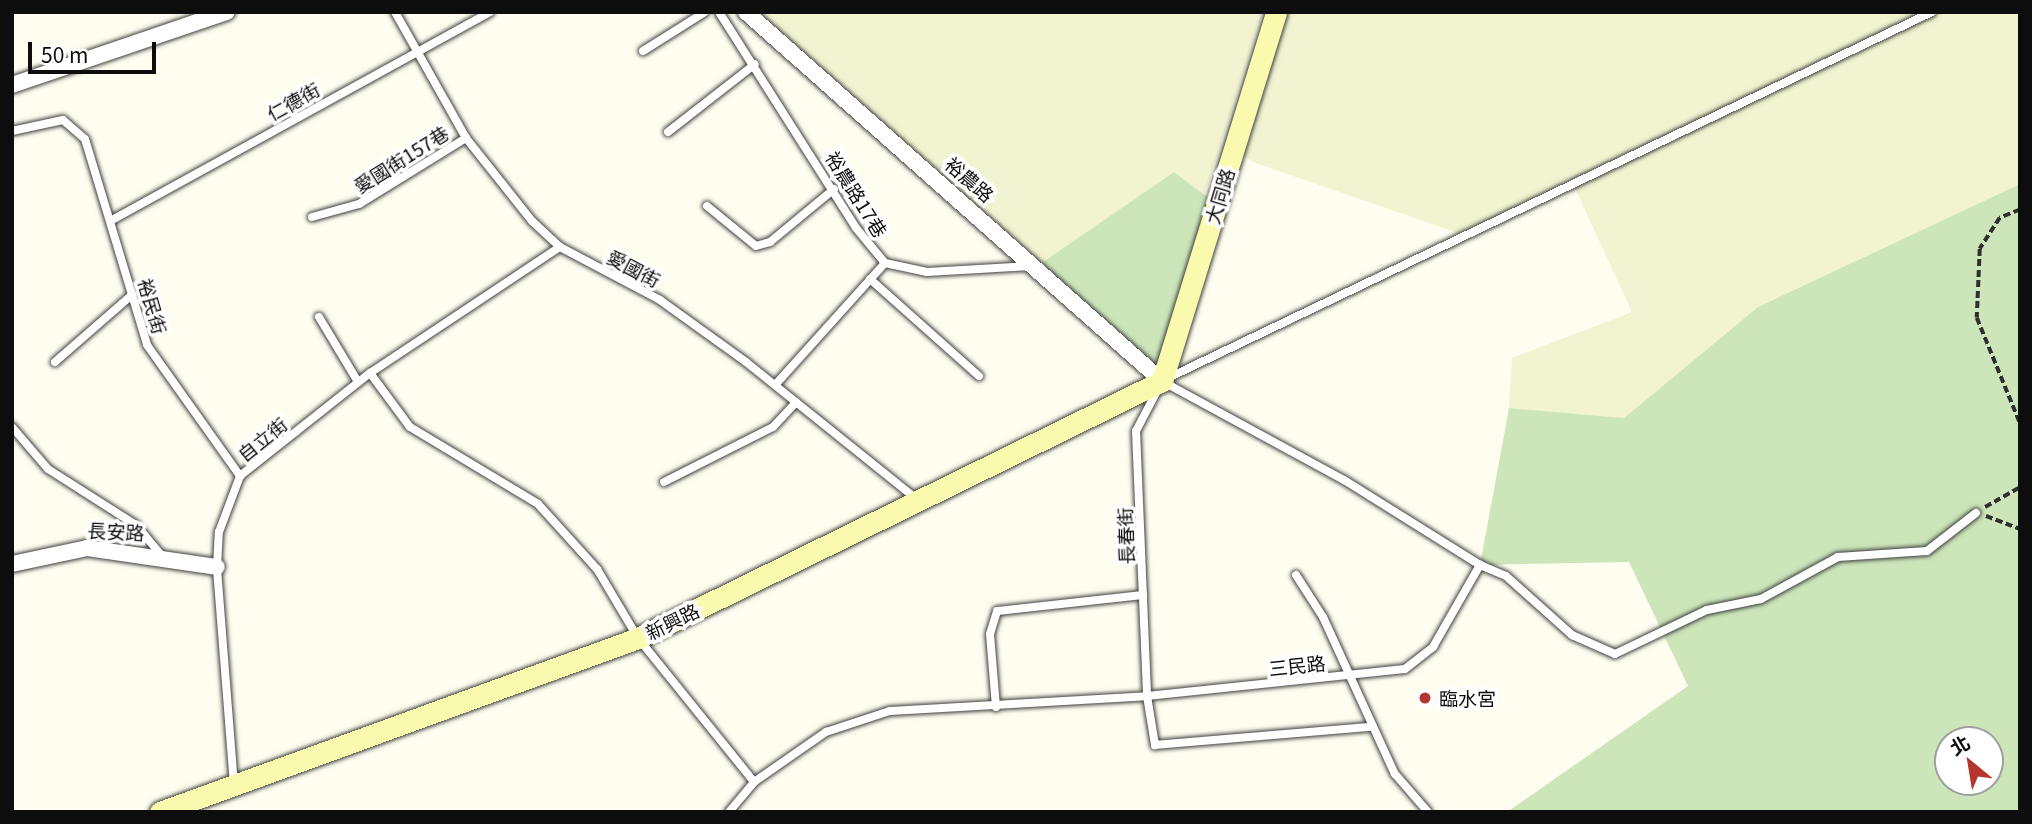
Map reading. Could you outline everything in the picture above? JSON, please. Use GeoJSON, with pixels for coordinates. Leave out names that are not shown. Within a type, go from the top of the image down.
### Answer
{"type":"FeatureCollection","features":[{"type":"Feature","properties":{"kind":"street"},"geometry":{"type":"LineString","coordinates":[[12,85],[227,12]]}},
{"type":"Feature","properties":{"kind":"street","name":"裕農路"},"geometry":{"type":"LineString","coordinates":[[746,12],[1037,265],[1162,381]]}},
{"type":"Feature","properties":{"kind":"street","name":"大同路"},"geometry":{"type":"LineString","coordinates":[[1162,381],[1276,12]]}},
{"type":"Feature","properties":{"kind":"street","name":"新興路"},"geometry":{"type":"LineString","coordinates":[[160,812],[638,638],[1162,381]]}},
{"type":"Feature","properties":{"kind":"street","name":"長安路"},"geometry":{"type":"LineString","coordinates":[[12,564],[88,548],[162,556],[218,567]]}},
{"type":"Feature","properties":{"kind":"lane","name":"愛國街"},"geometry":{"type":"LineString","coordinates":[[395,12],[412,52],[466,138],[560,247],[660,300],[776,384],[917,500]]}},
{"type":"Feature","properties":{"kind":"lane","name":"仁德街"},"geometry":{"type":"LineString","coordinates":[[112,220],[412,52],[490,12]]}},
{"type":"Feature","properties":{"kind":"lane"},"geometry":{"type":"LineString","coordinates":[[643,51],[705,12]]}},
{"type":"Feature","properties":{"kind":"lane","name":"裕農路17巷"},"geometry":{"type":"LineString","coordinates":[[719,12],[885,263],[974,272],[1037,265]]}},
{"type":"Feature","properties":{"kind":"lane"},"geometry":{"type":"LineString","coordinates":[[1162,381],[1932,12]]}},
{"type":"Feature","properties":{"kind":"lane"},"geometry":{"type":"LineString","coordinates":[[668,132],[755,64]]}},
{"type":"Feature","properties":{"kind":"lane","name":"裕民街"},"geometry":{"type":"LineString","coordinates":[[12,131],[41,122],[74,125],[94,157],[147,345],[240,476]]}},
{"type":"Feature","properties":{"kind":"lane","name":"愛國街157巷"},"geometry":{"type":"LineString","coordinates":[[312,217],[359,204],[466,138]]}},
{"type":"Feature","properties":{"kind":"lane"},"geometry":{"type":"LineString","coordinates":[[707,206],[756,246],[770,242],[834,189]]}},
{"type":"Feature","properties":{"kind":"lane","name":"自立街"},"geometry":{"type":"LineString","coordinates":[[234,786],[218,567],[219,532],[240,476],[370,373],[560,247]]}},
{"type":"Feature","properties":{"kind":"lane"},"geometry":{"type":"LineString","coordinates":[[776,384],[885,263]]}},
{"type":"Feature","properties":{"kind":"lane"},"geometry":{"type":"LineString","coordinates":[[870,279],[979,376]]}},
{"type":"Feature","properties":{"kind":"lane"},"geometry":{"type":"LineString","coordinates":[[55,362],[133,294]]}},
{"type":"Feature","properties":{"kind":"lane"},"geometry":{"type":"LineString","coordinates":[[319,317],[358,382]]}},
{"type":"Feature","properties":{"kind":"lane"},"geometry":{"type":"LineString","coordinates":[[370,373],[410,427],[538,504],[597,569],[638,638],[754,782]]}},
{"type":"Feature","properties":{"kind":"lane"},"geometry":{"type":"LineString","coordinates":[[1162,381],[1344,480],[1480,565],[1506,576],[1572,635],[1615,654],[1707,610],[1761,599],[1838,557],[1927,551],[1976,513]]}},
{"type":"Feature","properties":{"kind":"lane","name":"長春街"},"geometry":{"type":"LineString","coordinates":[[1162,381],[1136,431],[1147,696],[1155,745],[1370,727]]}},
{"type":"Feature","properties":{"kind":"lane"},"geometry":{"type":"LineString","coordinates":[[664,482],[773,428],[796,402]]}},
{"type":"Feature","properties":{"kind":"lane"},"geometry":{"type":"LineString","coordinates":[[12,427],[48,469],[136,525],[162,556]]}},
{"type":"Feature","properties":{"kind":"lane","name":"三民路"},"geometry":{"type":"LineString","coordinates":[[729,812],[754,782],[826,732],[890,711],[996,707],[1147,696],[1405,669],[1433,647],[1480,565]]}},
{"type":"Feature","properties":{"kind":"lane"},"geometry":{"type":"LineString","coordinates":[[1296,575],[1350,675],[1370,727],[1395,774],[1427,812]]}},
{"type":"Feature","properties":{"kind":"lane"},"geometry":{"type":"LineString","coordinates":[[996,707],[990,634],[997,611],[1143,594]]}},
{"type":"Feature","properties":{"kind":"path"},"geometry":{"type":"LineString","coordinates":[[2020,210],[2000,218],[1980,249],[1977,318],[2020,423]]}},
{"type":"Feature","properties":{"kind":"path"},"geometry":{"type":"LineString","coordinates":[[1976,513],[2020,487]]}},
{"type":"Feature","properties":{"kind":"path"},"geometry":{"type":"LineString","coordinates":[[1976,513],[2020,529]]}},
{"type":"Feature","properties":{"kind":"green space"},"geometry":{"type":"Polygon","coordinates":[[[748,12],[1263,12],[1205,194],[1174,172],[1037,266],[748,12]]]}},
{"type":"Feature","properties":{"kind":"green space"},"geometry":{"type":"Polygon","coordinates":[[[1286,12],[2020,12],[2020,184],[1758,307],[1624,418],[1509,408],[1512,358],[1632,312],[1574,186],[1467,236],[1253,162],[1239,152],[1286,12]]]}},
{"type":"Feature","properties":{"kind":"green space"},"geometry":{"type":"Polygon","coordinates":[[[1174,172],[1219,205],[1161,375],[1037,266],[1174,172]]]}},
{"type":"Feature","properties":{"kind":"green space"},"geometry":{"type":"Polygon","coordinates":[[[2020,184],[2020,812],[1507,812],[1688,686],[1629,562],[1480,565],[1509,408],[1624,418],[1758,307],[2020,184]]]}},
{"type":"Feature","properties":{"kind":"place","name":"臨水宮"},"geometry":{"type":"Point","coordinates":[1425,698]}}]}
